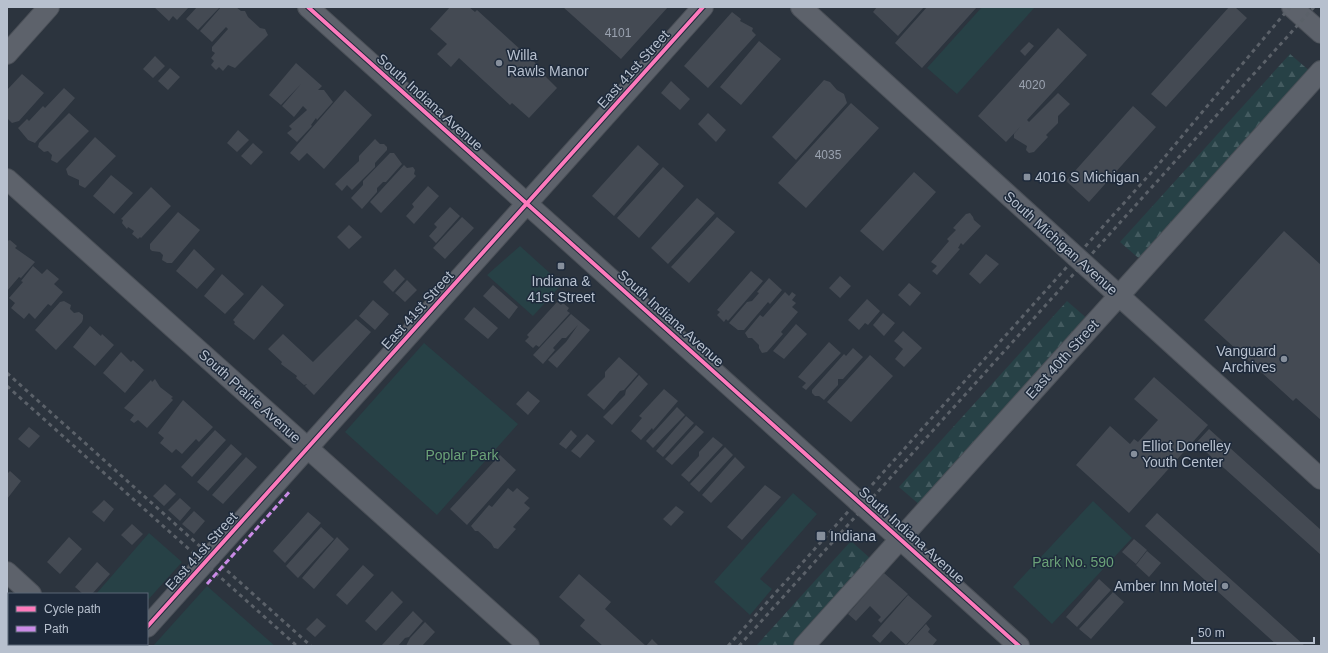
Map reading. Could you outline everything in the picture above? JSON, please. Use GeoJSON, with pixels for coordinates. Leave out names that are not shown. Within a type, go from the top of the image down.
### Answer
{"type":"FeatureCollection","features":[{"type":"Feature","properties":{"kind":"street"},"geometry":{"type":"LineString","coordinates":[[7,54],[49,7]]}},
{"type":"Feature","properties":{"kind":"street","name":"South Indiana Avenue"},"geometry":{"type":"LineString","coordinates":[[308,7],[1019,646]]}},
{"type":"Feature","properties":{"kind":"street","name":"East 41st Street"},"geometry":{"type":"LineString","coordinates":[[148,626],[703,7]]}},
{"type":"Feature","properties":{"kind":"street","name":"South Michigan Avenue"},"geometry":{"type":"LineString","coordinates":[[801,7],[1321,479]]}},
{"type":"Feature","properties":{"kind":"street"},"geometry":{"type":"LineString","coordinates":[[1292,7],[1321,33]]}},
{"type":"Feature","properties":{"kind":"street","name":"East 40th Street"},"geometry":{"type":"LineString","coordinates":[[804,646],[1321,71]]}},
{"type":"Feature","properties":{"kind":"street","name":"South Prairie Avenue"},"geometry":{"type":"LineString","coordinates":[[7,179],[529,646]]}},
{"type":"Feature","properties":{"kind":"street"},"geometry":{"type":"LineString","coordinates":[[7,572],[30,593]]}},
{"type":"Feature","properties":{"kind":"green space"},"geometry":{"type":"Polygon","coordinates":[[[982,7],[1035,7],[957,94],[927,68],[982,7]]]}},
{"type":"Feature","properties":{"kind":"green space"},"geometry":{"type":"Polygon","coordinates":[[[1290,54],[1312,73],[1143,262],[1120,242],[1290,54]]]}},
{"type":"Feature","properties":{"kind":"green space"},"geometry":{"type":"Polygon","coordinates":[[[520,246],[562,284],[533,316],[487,275],[520,246]]]}},
{"type":"Feature","properties":{"kind":"green space"},"geometry":{"type":"Polygon","coordinates":[[[1067,301],[1090,321],[921,506],[899,487],[1067,301]]]}},
{"type":"Feature","properties":{"kind":"green space","name":"Poplar Park"},"geometry":{"type":"Polygon","coordinates":[[[424,343],[518,424],[437,515],[345,432],[424,343]]]}},
{"type":"Feature","properties":{"kind":"green space"},"geometry":{"type":"Polygon","coordinates":[[[793,493],[817,514],[760,579],[772,589],[750,615],[714,582],[793,493]]]}},
{"type":"Feature","properties":{"kind":"green space","name":"Park No. 590"},"geometry":{"type":"Polygon","coordinates":[[[1093,501],[1132,538],[1052,624],[1013,587],[1093,501]]]}},
{"type":"Feature","properties":{"kind":"green space"},"geometry":{"type":"Polygon","coordinates":[[[149,533],[182,562],[148,600],[148,593],[97,593],[149,533]]]}},
{"type":"Feature","properties":{"kind":"green space"},"geometry":{"type":"Polygon","coordinates":[[[851,541],[872,560],[795,646],[756,646],[851,541]]]}},
{"type":"Feature","properties":{"kind":"green space"},"geometry":{"type":"Polygon","coordinates":[[[207,586],[275,646],[153,646],[207,586]]]}},
{"type":"Feature","properties":{"kind":"building"},"geometry":{"type":"Polygon","coordinates":[[[154,7],[189,7],[177,20],[173,16],[169,21],[154,7]]]}},
{"type":"Feature","properties":{"kind":"building"},"geometry":{"type":"Polygon","coordinates":[[[197,7],[220,7],[198,30],[186,19],[197,7]]]}},
{"type":"Feature","properties":{"kind":"building"},"geometry":{"type":"Polygon","coordinates":[[[221,7],[236,7],[241,11],[245,11],[248,17],[260,28],[265,29],[268,35],[235,68],[228,65],[223,71],[219,67],[216,70],[211,65],[214,61],[211,58],[215,53],[212,51],[212,47],[228,29],[226,27],[212,42],[200,31],[221,7]]]}},
{"type":"Feature","properties":{"kind":"building","name":"Willa Rawls Manor"},"geometry":{"type":"Polygon","coordinates":[[[450,7],[469,7],[475,12],[477,10],[542,69],[540,71],[557,88],[529,118],[512,103],[510,105],[459,58],[451,67],[437,54],[447,44],[430,29],[450,7]]]}},
{"type":"Feature","properties":{"kind":"building"},"geometry":{"type":"Polygon","coordinates":[[[563,7],[668,7],[621,59],[563,7]]]}},
{"type":"Feature","properties":{"kind":"building"},"geometry":{"type":"Polygon","coordinates":[[[877,7],[924,7],[898,36],[873,12],[877,7]]]}},
{"type":"Feature","properties":{"kind":"building"},"geometry":{"type":"Polygon","coordinates":[[[927,7],[977,7],[922,68],[895,43],[927,7]]]}},
{"type":"Feature","properties":{"kind":"building"},"geometry":{"type":"Polygon","coordinates":[[[1229,7],[1235,7],[1247,18],[1166,107],[1151,94],[1229,7]]]}},
{"type":"Feature","properties":{"kind":"building"},"geometry":{"type":"Polygon","coordinates":[[[732,12],[741,19],[740,21],[753,28],[752,31],[756,35],[708,88],[684,66],[732,12]]]}},
{"type":"Feature","properties":{"kind":"building"},"geometry":{"type":"Polygon","coordinates":[[[1058,28],[1087,55],[1027,120],[1029,122],[1058,93],[1070,104],[1058,116],[1058,123],[1046,135],[1048,137],[1034,152],[1029,153],[1026,150],[1027,146],[1014,138],[1014,134],[1020,127],[1006,142],[978,116],[1058,28]]]}},
{"type":"Feature","properties":{"kind":"building"},"geometry":{"type":"Polygon","coordinates":[[[759,41],[781,59],[741,105],[720,87],[759,41]]]}},
{"type":"Feature","properties":{"kind":"building"},"geometry":{"type":"Polygon","coordinates":[[[1029,42],[1034,46],[1025,56],[1020,51],[1029,42]]]}},
{"type":"Feature","properties":{"kind":"building"},"geometry":{"type":"Polygon","coordinates":[[[155,56],[165,66],[153,78],[143,69],[155,56]]]}},
{"type":"Feature","properties":{"kind":"building"},"geometry":{"type":"Polygon","coordinates":[[[296,63],[322,86],[318,90],[324,90],[333,102],[317,120],[316,118],[311,125],[312,126],[297,142],[287,133],[292,129],[289,126],[307,110],[303,106],[294,117],[282,106],[301,84],[281,105],[269,95],[296,63]]]}},
{"type":"Feature","properties":{"kind":"building"},"geometry":{"type":"Polygon","coordinates":[[[170,68],[180,77],[168,90],[158,81],[170,68]]]}},
{"type":"Feature","properties":{"kind":"building"},"geometry":{"type":"Polygon","coordinates":[[[22,74],[44,93],[19,121],[12,123],[7,118],[7,90],[22,74]]]}},
{"type":"Feature","properties":{"kind":"building"},"geometry":{"type":"Polygon","coordinates":[[[824,80],[830,82],[837,90],[844,94],[847,103],[796,160],[772,137],[824,80]]]}},
{"type":"Feature","properties":{"kind":"building"},"geometry":{"type":"Polygon","coordinates":[[[671,81],[690,99],[680,110],[661,93],[671,81]]]}},
{"type":"Feature","properties":{"kind":"building"},"geometry":{"type":"Polygon","coordinates":[[[64,88],[75,98],[35,143],[28,140],[18,128],[27,119],[29,121],[43,106],[45,108],[64,88]]]}},
{"type":"Feature","properties":{"kind":"building"},"geometry":{"type":"Polygon","coordinates":[[[345,90],[372,115],[324,169],[307,153],[299,161],[290,153],[345,90]]]}},
{"type":"Feature","properties":{"kind":"building"},"geometry":{"type":"Polygon","coordinates":[[[851,103],[879,128],[806,208],[778,183],[851,103]]]}},
{"type":"Feature","properties":{"kind":"building"},"geometry":{"type":"Polygon","coordinates":[[[1133,106],[1156,127],[1089,202],[1066,181],[1133,106]]]}},
{"type":"Feature","properties":{"kind":"building"},"geometry":{"type":"Polygon","coordinates":[[[69,113],[89,131],[57,163],[51,160],[52,155],[48,151],[44,152],[38,147],[39,143],[69,113]]]}},
{"type":"Feature","properties":{"kind":"building"},"geometry":{"type":"Polygon","coordinates":[[[708,113],[726,130],[716,142],[698,124],[708,113]]]}},
{"type":"Feature","properties":{"kind":"building"},"geometry":{"type":"Polygon","coordinates":[[[238,130],[249,140],[237,152],[227,143],[238,130]]]}},
{"type":"Feature","properties":{"kind":"building"},"geometry":{"type":"Polygon","coordinates":[[[95,137],[116,156],[85,188],[79,185],[79,180],[68,175],[66,169],[95,137]]]}},
{"type":"Feature","properties":{"kind":"building"},"geometry":{"type":"Polygon","coordinates":[[[375,139],[380,144],[384,144],[387,147],[387,150],[375,163],[375,167],[352,190],[347,185],[342,191],[335,184],[359,161],[359,156],[375,139]]]}},
{"type":"Feature","properties":{"kind":"building"},"geometry":{"type":"Polygon","coordinates":[[[253,143],[263,152],[251,165],[241,156],[253,143]]]}},
{"type":"Feature","properties":{"kind":"building"},"geometry":{"type":"Polygon","coordinates":[[[638,145],[659,164],[614,216],[592,196],[638,145]]]}},
{"type":"Feature","properties":{"kind":"building"},"geometry":{"type":"Polygon","coordinates":[[[390,153],[394,153],[402,164],[386,182],[383,182],[377,188],[377,192],[362,209],[351,198],[363,185],[363,181],[390,153]]]}},
{"type":"Feature","properties":{"kind":"building"},"geometry":{"type":"Polygon","coordinates":[[[404,165],[407,168],[413,167],[415,170],[414,174],[416,176],[381,213],[370,202],[404,165]]]}},
{"type":"Feature","properties":{"kind":"building"},"geometry":{"type":"Polygon","coordinates":[[[663,167],[684,186],[639,238],[617,218],[663,167]]]}},
{"type":"Feature","properties":{"kind":"building"},"geometry":{"type":"Polygon","coordinates":[[[914,172],[936,192],[883,251],[860,231],[914,172]]]}},
{"type":"Feature","properties":{"kind":"building"},"geometry":{"type":"Polygon","coordinates":[[[111,175],[133,193],[114,214],[93,196],[111,175]]]}},
{"type":"Feature","properties":{"kind":"building"},"geometry":{"type":"Polygon","coordinates":[[[428,186],[439,196],[414,224],[406,216],[414,207],[412,204],[428,186]]]}},
{"type":"Feature","properties":{"kind":"building"},"geometry":{"type":"Polygon","coordinates":[[[151,187],[171,206],[141,238],[140,237],[138,239],[132,234],[134,231],[128,227],[127,229],[122,223],[123,220],[121,219],[151,187]]]}},
{"type":"Feature","properties":{"kind":"building"},"geometry":{"type":"Polygon","coordinates":[[[697,198],[715,213],[668,264],[651,248],[697,198]]]}},
{"type":"Feature","properties":{"kind":"building"},"geometry":{"type":"Polygon","coordinates":[[[450,207],[460,216],[436,243],[429,236],[437,227],[434,224],[450,207]]]}},
{"type":"Feature","properties":{"kind":"building"},"geometry":{"type":"Polygon","coordinates":[[[178,212],[200,230],[172,263],[167,263],[162,260],[163,255],[160,252],[152,251],[150,249],[150,244],[178,212]]]}},
{"type":"Feature","properties":{"kind":"building"},"geometry":{"type":"Polygon","coordinates":[[[970,213],[974,220],[981,226],[963,245],[961,243],[958,248],[960,249],[937,275],[932,271],[937,266],[931,262],[949,241],[947,239],[956,230],[953,228],[966,214],[970,213]]]}},
{"type":"Feature","properties":{"kind":"building"},"geometry":{"type":"Polygon","coordinates":[[[462,217],[474,228],[445,259],[433,248],[462,217]]]}},
{"type":"Feature","properties":{"kind":"building"},"geometry":{"type":"Polygon","coordinates":[[[717,217],[735,232],[689,283],[671,267],[717,217]]]}},
{"type":"Feature","properties":{"kind":"building"},"geometry":{"type":"Polygon","coordinates":[[[349,225],[362,237],[349,249],[337,237],[349,225]]]}},
{"type":"Feature","properties":{"kind":"building","name":"Vanguard Archives"},"geometry":{"type":"Polygon","coordinates":[[[1284,231],[1321,265],[1321,420],[1296,398],[1293,401],[1204,320],[1284,231]]]}},
{"type":"Feature","properties":{"kind":"building"},"geometry":{"type":"Polygon","coordinates":[[[10,240],[17,246],[15,248],[35,262],[7,291],[7,241],[10,240]]]}},
{"type":"Feature","properties":{"kind":"building"},"geometry":{"type":"Polygon","coordinates":[[[194,249],[215,269],[197,289],[176,271],[194,249]]]}},
{"type":"Feature","properties":{"kind":"building"},"geometry":{"type":"Polygon","coordinates":[[[986,254],[999,264],[980,284],[969,274],[986,254]]]}},
{"type":"Feature","properties":{"kind":"building"},"geometry":{"type":"Polygon","coordinates":[[[33,266],[42,274],[47,269],[59,279],[54,284],[63,292],[51,306],[48,304],[35,319],[29,313],[24,319],[11,308],[15,303],[9,298],[23,282],[21,281],[33,266]]]}},
{"type":"Feature","properties":{"kind":"building"},"geometry":{"type":"Polygon","coordinates":[[[395,269],[405,279],[393,292],[383,282],[395,269]]]}},
{"type":"Feature","properties":{"kind":"building"},"geometry":{"type":"Polygon","coordinates":[[[751,271],[763,281],[728,321],[726,319],[724,322],[717,315],[720,312],[717,310],[751,271]]]}},
{"type":"Feature","properties":{"kind":"building"},"geometry":{"type":"Polygon","coordinates":[[[222,274],[244,294],[225,314],[204,296],[222,274]]]}},
{"type":"Feature","properties":{"kind":"building"},"geometry":{"type":"Polygon","coordinates":[[[840,276],[851,286],[840,298],[829,288],[840,276]]]}},
{"type":"Feature","properties":{"kind":"building"},"geometry":{"type":"Polygon","coordinates":[[[769,278],[782,290],[770,304],[768,302],[744,330],[738,330],[729,323],[747,302],[752,301],[759,293],[757,292],[769,278]]]}},
{"type":"Feature","properties":{"kind":"building"},"geometry":{"type":"Polygon","coordinates":[[[407,280],[417,290],[405,302],[395,293],[407,280]]]}},
{"type":"Feature","properties":{"kind":"building"},"geometry":{"type":"Polygon","coordinates":[[[909,283],[921,293],[910,306],[898,295],[909,283]]]}},
{"type":"Feature","properties":{"kind":"building"},"geometry":{"type":"Polygon","coordinates":[[[262,285],[284,305],[254,340],[234,324],[235,322],[233,320],[262,285]]]}},
{"type":"Feature","properties":{"kind":"building"},"geometry":{"type":"Polygon","coordinates":[[[493,285],[518,307],[509,319],[483,296],[493,285]]]}},
{"type":"Feature","properties":{"kind":"building"},"geometry":{"type":"Polygon","coordinates":[[[785,292],[789,296],[792,292],[796,295],[792,300],[796,303],[792,307],[798,312],[781,332],[783,334],[767,352],[762,353],[759,345],[752,338],[748,338],[745,333],[760,315],[763,317],[785,292]]]}},
{"type":"Feature","properties":{"kind":"building"},"geometry":{"type":"Polygon","coordinates":[[[867,299],[880,311],[868,325],[865,323],[859,330],[848,320],[867,299]]]}},
{"type":"Feature","properties":{"kind":"building"},"geometry":{"type":"Polygon","coordinates":[[[373,300],[389,314],[375,330],[359,316],[373,300]]]}},
{"type":"Feature","properties":{"kind":"building"},"geometry":{"type":"Polygon","coordinates":[[[64,301],[71,305],[70,309],[74,313],[79,312],[83,315],[83,319],[82,322],[56,350],[35,330],[60,302],[64,301]]]}},
{"type":"Feature","properties":{"kind":"building"},"geometry":{"type":"Polygon","coordinates":[[[557,302],[561,305],[563,303],[569,308],[567,311],[570,313],[539,347],[536,345],[533,348],[525,341],[529,337],[527,335],[557,302]]]}},
{"type":"Feature","properties":{"kind":"building"},"geometry":{"type":"Polygon","coordinates":[[[474,307],[498,328],[488,339],[464,319],[474,307]]]}},
{"type":"Feature","properties":{"kind":"building"},"geometry":{"type":"Polygon","coordinates":[[[883,313],[895,323],[884,336],[873,325],[883,313]]]}},
{"type":"Feature","properties":{"kind":"building"},"geometry":{"type":"Polygon","coordinates":[[[571,314],[590,330],[557,368],[548,360],[566,342],[578,325],[566,338],[562,338],[553,348],[555,350],[543,364],[533,355],[571,314]]]}},
{"type":"Feature","properties":{"kind":"building"},"geometry":{"type":"Polygon","coordinates":[[[356,319],[371,332],[314,395],[305,386],[307,384],[304,385],[296,378],[297,376],[281,364],[282,362],[268,349],[283,334],[313,362],[356,319]]]}},
{"type":"Feature","properties":{"kind":"building"},"geometry":{"type":"Polygon","coordinates":[[[796,324],[807,334],[784,359],[773,351],[796,324]]]}},
{"type":"Feature","properties":{"kind":"building"},"geometry":{"type":"Polygon","coordinates":[[[90,326],[114,345],[95,366],[73,347],[90,326]]]}},
{"type":"Feature","properties":{"kind":"building"},"geometry":{"type":"Polygon","coordinates":[[[903,331],[922,348],[904,367],[895,359],[903,349],[894,341],[903,331]]]}},
{"type":"Feature","properties":{"kind":"building"},"geometry":{"type":"Polygon","coordinates":[[[829,342],[841,353],[806,390],[802,387],[806,383],[798,377],[829,342]]]}},
{"type":"Feature","properties":{"kind":"building"},"geometry":{"type":"Polygon","coordinates":[[[853,348],[863,357],[843,379],[838,379],[838,385],[824,400],[819,396],[815,396],[812,393],[812,390],[844,354],[846,356],[853,348]]]}},
{"type":"Feature","properties":{"kind":"building"},"geometry":{"type":"Polygon","coordinates":[[[121,352],[131,362],[133,360],[144,370],[125,393],[103,373],[121,352]]]}},
{"type":"Feature","properties":{"kind":"building"},"geometry":{"type":"Polygon","coordinates":[[[870,355],[893,376],[851,422],[827,402],[870,355]]]}},
{"type":"Feature","properties":{"kind":"building"},"geometry":{"type":"Polygon","coordinates":[[[619,357],[638,374],[624,390],[620,391],[604,410],[587,395],[605,377],[605,372],[619,357]]]}},
{"type":"Feature","properties":{"kind":"building"},"geometry":{"type":"Polygon","coordinates":[[[639,375],[648,384],[612,425],[603,417],[625,395],[626,390],[639,375]]]}},
{"type":"Feature","properties":{"kind":"building","name":"Elliot Donelley Youth Center"},"geometry":{"type":"Polygon","coordinates":[[[1154,377],[1208,425],[1129,513],[1076,465],[1110,426],[1130,444],[1134,439],[1138,442],[1158,420],[1134,399],[1154,377]]]}},
{"type":"Feature","properties":{"kind":"building"},"geometry":{"type":"Polygon","coordinates":[[[155,379],[160,387],[173,397],[171,398],[173,400],[147,428],[138,420],[134,423],[130,420],[134,415],[124,408],[151,380],[152,382],[155,379]]]}},
{"type":"Feature","properties":{"kind":"building"},"geometry":{"type":"Polygon","coordinates":[[[664,389],[678,401],[653,430],[652,428],[641,440],[631,431],[642,418],[639,416],[664,389]]]}},
{"type":"Feature","properties":{"kind":"building"},"geometry":{"type":"Polygon","coordinates":[[[528,391],[540,401],[528,415],[516,404],[528,391]]]}},
{"type":"Feature","properties":{"kind":"building"},"geometry":{"type":"Polygon","coordinates":[[[183,400],[213,427],[199,442],[196,439],[182,454],[176,449],[172,453],[160,443],[164,438],[158,433],[183,400]]]}},
{"type":"Feature","properties":{"kind":"building"},"geometry":{"type":"Polygon","coordinates":[[[677,407],[685,415],[653,448],[646,441],[677,407]]]}},
{"type":"Feature","properties":{"kind":"building"},"geometry":{"type":"Polygon","coordinates":[[[686,416],[694,423],[663,457],[656,451],[686,416]]]}},
{"type":"Feature","properties":{"kind":"building"},"geometry":{"type":"Polygon","coordinates":[[[696,425],[704,432],[672,465],[665,459],[696,425]]]}},
{"type":"Feature","properties":{"kind":"building"},"geometry":{"type":"Polygon","coordinates":[[[29,427],[40,436],[29,448],[18,439],[29,427]]]}},
{"type":"Feature","properties":{"kind":"building"},"geometry":{"type":"Polygon","coordinates":[[[1209,429],[1321,530],[1321,555],[1196,443],[1209,429]]]}},
{"type":"Feature","properties":{"kind":"building"},"geometry":{"type":"Polygon","coordinates":[[[215,430],[226,440],[192,477],[181,467],[215,430]]]}},
{"type":"Feature","properties":{"kind":"building"},"geometry":{"type":"Polygon","coordinates":[[[571,430],[577,436],[566,449],[559,444],[571,430]]]}},
{"type":"Feature","properties":{"kind":"building"},"geometry":{"type":"Polygon","coordinates":[[[587,434],[595,441],[580,458],[571,451],[587,434]]]}},
{"type":"Feature","properties":{"kind":"building"},"geometry":{"type":"Polygon","coordinates":[[[713,437],[723,445],[689,482],[681,475],[699,456],[699,452],[713,437]]]}},
{"type":"Feature","properties":{"kind":"building"},"geometry":{"type":"Polygon","coordinates":[[[231,444],[242,454],[208,491],[197,482],[231,444]]]}},
{"type":"Feature","properties":{"kind":"building"},"geometry":{"type":"Polygon","coordinates":[[[725,447],[733,455],[699,492],[690,484],[725,447]]]}},
{"type":"Feature","properties":{"kind":"building"},"geometry":{"type":"Polygon","coordinates":[[[500,455],[516,470],[467,525],[450,509],[500,455]]]}},
{"type":"Feature","properties":{"kind":"building"},"geometry":{"type":"Polygon","coordinates":[[[246,457],[257,467],[223,504],[212,495],[246,457]]]}},
{"type":"Feature","properties":{"kind":"building"},"geometry":{"type":"Polygon","coordinates":[[[735,457],[745,467],[711,503],[702,495],[735,457]]]}},
{"type":"Feature","properties":{"kind":"building"},"geometry":{"type":"Polygon","coordinates":[[[10,471],[21,481],[7,499],[7,474],[10,471]]]}},
{"type":"Feature","properties":{"kind":"building"},"geometry":{"type":"Polygon","coordinates":[[[165,484],[176,494],[164,506],[153,496],[165,484]]]}},
{"type":"Feature","properties":{"kind":"building"},"geometry":{"type":"Polygon","coordinates":[[[765,485],[781,497],[742,540],[727,527],[765,485]]]}},
{"type":"Feature","properties":{"kind":"building"},"geometry":{"type":"Polygon","coordinates":[[[508,488],[513,492],[517,488],[529,498],[524,503],[530,508],[513,527],[516,529],[498,549],[494,548],[491,543],[478,531],[475,531],[471,526],[489,505],[492,507],[508,488]]]}},
{"type":"Feature","properties":{"kind":"building"},"geometry":{"type":"Polygon","coordinates":[[[180,498],[191,508],[180,521],[168,510],[180,498]]]}},
{"type":"Feature","properties":{"kind":"building"},"geometry":{"type":"Polygon","coordinates":[[[104,500],[114,509],[104,522],[92,512],[104,500]]]}},
{"type":"Feature","properties":{"kind":"building"},"geometry":{"type":"Polygon","coordinates":[[[676,506],[684,512],[671,526],[663,519],[676,506]]]}},
{"type":"Feature","properties":{"kind":"building"},"geometry":{"type":"Polygon","coordinates":[[[194,511],[205,521],[194,534],[182,524],[194,511]]]}},
{"type":"Feature","properties":{"kind":"building"},"geometry":{"type":"Polygon","coordinates":[[[308,512],[321,523],[285,563],[273,551],[308,512]]]}},
{"type":"Feature","properties":{"kind":"building","name":"Amber Inn Motel"},"geometry":{"type":"Polygon","coordinates":[[[1157,513],[1305,646],[1278,646],[1145,526],[1157,513]]]}},
{"type":"Feature","properties":{"kind":"building"},"geometry":{"type":"Polygon","coordinates":[[[132,524],[143,534],[132,545],[121,535],[132,524]]]}},
{"type":"Feature","properties":{"kind":"building"},"geometry":{"type":"Polygon","coordinates":[[[321,527],[334,539],[298,578],[286,566],[321,527]]]}},
{"type":"Feature","properties":{"kind":"building"},"geometry":{"type":"Polygon","coordinates":[[[69,537],[82,549],[60,574],[47,562],[69,537]]]}},
{"type":"Feature","properties":{"kind":"building"},"geometry":{"type":"Polygon","coordinates":[[[337,537],[349,549],[314,589],[302,578],[337,537]]]}},
{"type":"Feature","properties":{"kind":"building"},"geometry":{"type":"Polygon","coordinates":[[[1134,539],[1147,550],[1136,564],[1122,552],[1134,539]]]}},
{"type":"Feature","properties":{"kind":"building"},"geometry":{"type":"Polygon","coordinates":[[[1147,551],[1161,563],[1149,577],[1136,565],[1147,551]]]}},
{"type":"Feature","properties":{"kind":"building"},"geometry":{"type":"Polygon","coordinates":[[[97,562],[110,574],[93,593],[82,593],[75,587],[97,562]]]}},
{"type":"Feature","properties":{"kind":"building"},"geometry":{"type":"Polygon","coordinates":[[[363,565],[374,575],[347,605],[336,595],[363,565]]]}},
{"type":"Feature","properties":{"kind":"building"},"geometry":{"type":"Polygon","coordinates":[[[884,573],[908,594],[881,623],[878,620],[881,617],[870,606],[856,621],[848,614],[884,573]]]}},
{"type":"Feature","properties":{"kind":"building"},"geometry":{"type":"Polygon","coordinates":[[[579,574],[611,602],[605,609],[646,646],[603,646],[580,626],[585,620],[559,597],[579,574]]]}},
{"type":"Feature","properties":{"kind":"building"},"geometry":{"type":"Polygon","coordinates":[[[1099,579],[1111,590],[1077,627],[1066,617],[1099,579]]]}},
{"type":"Feature","properties":{"kind":"building"},"geometry":{"type":"Polygon","coordinates":[[[392,591],[403,602],[376,631],[365,621],[392,591]]]}},
{"type":"Feature","properties":{"kind":"building"},"geometry":{"type":"Polygon","coordinates":[[[1113,592],[1124,602],[1091,639],[1079,629],[1113,592]]]}},
{"type":"Feature","properties":{"kind":"building"},"geometry":{"type":"Polygon","coordinates":[[[908,595],[932,616],[906,645],[891,631],[880,643],[872,636],[908,595]]]}},
{"type":"Feature","properties":{"kind":"building"},"geometry":{"type":"Polygon","coordinates":[[[413,611],[423,621],[409,637],[405,638],[398,646],[381,646],[413,611]]]}},
{"type":"Feature","properties":{"kind":"building"},"geometry":{"type":"Polygon","coordinates":[[[317,618],[326,626],[315,637],[306,629],[317,618]]]}},
{"type":"Feature","properties":{"kind":"building"},"geometry":{"type":"Polygon","coordinates":[[[425,622],[435,632],[422,646],[406,646],[410,638],[425,622]]]}},
{"type":"Feature","properties":{"kind":"building"},"geometry":{"type":"Polygon","coordinates":[[[926,624],[930,629],[928,632],[937,640],[932,646],[906,646],[926,624]]]}},
{"type":"Feature","properties":{"kind":"building"},"geometry":{"type":"Polygon","coordinates":[[[652,639],[659,646],[646,646],[652,639]]]}},
{"type":"Feature","properties":{"kind":"railway"},"geometry":{"type":"LineString","coordinates":[[728,646],[1158,165],[1290,7]]}},
{"type":"Feature","properties":{"kind":"railway"},"geometry":{"type":"LineString","coordinates":[[739,646],[1314,7]]}},
{"type":"Feature","properties":{"kind":"railway"},"geometry":{"type":"LineString","coordinates":[[7,373],[311,646]]}},
{"type":"Feature","properties":{"kind":"railway"},"geometry":{"type":"LineString","coordinates":[[7,386],[297,646]]}},
{"type":"Feature","properties":{"kind":"marked path"},"geometry":{"type":"LineString","coordinates":[[207,584],[291,490]]}},
{"type":"Feature","properties":{"kind":"cycle path"},"geometry":{"type":"LineString","coordinates":[[308,7],[1019,646]]}},
{"type":"Feature","properties":{"kind":"cycle path"},"geometry":{"type":"LineString","coordinates":[[148,626],[703,7]]}},
{"type":"Feature","properties":{"kind":"place","name":"Willa Rawls Manor"},"geometry":{"type":"Point","coordinates":[499,63]}},
{"type":"Feature","properties":{"kind":"place","name":"4016 S Michigan"},"geometry":{"type":"Point","coordinates":[1027,177]}},
{"type":"Feature","properties":{"kind":"place","name":"Indiana & 41st Street"},"geometry":{"type":"Point","coordinates":[561,266]}},
{"type":"Feature","properties":{"kind":"place","name":"Vanguard Archives"},"geometry":{"type":"Point","coordinates":[1284,359]}},
{"type":"Feature","properties":{"kind":"place","name":"Elliot Donelley Youth Center"},"geometry":{"type":"Point","coordinates":[1134,454]}},
{"type":"Feature","properties":{"kind":"place","name":"Indiana"},"geometry":{"type":"Point","coordinates":[821,536]}},
{"type":"Feature","properties":{"kind":"place","name":"Amber Inn Motel"},"geometry":{"type":"Point","coordinates":[1225,586]}}]}
